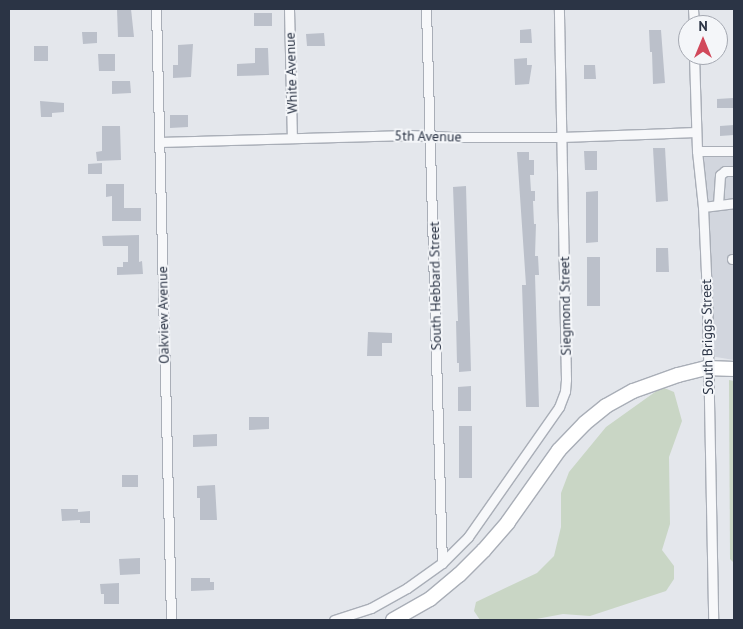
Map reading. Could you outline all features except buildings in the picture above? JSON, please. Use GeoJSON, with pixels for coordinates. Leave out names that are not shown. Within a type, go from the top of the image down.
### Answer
{"type":"FeatureCollection","features":[{"type":"Feature","properties":{"kind":"highway"},"geometry":{"type":"LineString","coordinates":[[393,620],[430,598],[459,575],[484,550],[508,522],[559,450],[585,422],[606,406],[633,391],[678,375],[707,368],[734,369]]}},
{"type":"Feature","properties":{"kind":"street","name":"Oakview Avenue"},"geometry":{"type":"LineString","coordinates":[[156,9],[171,620]]}},
{"type":"Feature","properties":{"kind":"street","name":"White Avenue"},"geometry":{"type":"LineString","coordinates":[[289,9],[292,138]]}},
{"type":"Feature","properties":{"kind":"street","name":"South Hebbard Street"},"geometry":{"type":"LineString","coordinates":[[426,9],[442,563]]}},
{"type":"Feature","properties":{"kind":"street","name":"Siegmond Street"},"geometry":{"type":"LineString","coordinates":[[334,620],[370,608],[407,588],[442,563],[468,537],[488,511],[559,407],[565,391],[559,9]]}},
{"type":"Feature","properties":{"kind":"street","name":"South Briggs Street"},"geometry":{"type":"LineString","coordinates":[[694,65],[697,151],[703,207],[707,296],[713,618]]}},
{"type":"Feature","properties":{"kind":"street","name":"5th Avenue"},"geometry":{"type":"LineString","coordinates":[[159,142],[431,136],[561,137],[696,132]]}},
{"type":"Feature","properties":{"kind":"street"},"geometry":{"type":"LineString","coordinates":[[697,151],[734,151]]}},
{"type":"Feature","properties":{"kind":"street"},"geometry":{"type":"LineString","coordinates":[[718,204],[720,175],[725,171],[734,171]]}},
{"type":"Feature","properties":{"kind":"street"},"geometry":{"type":"LineString","coordinates":[[703,207],[718,204],[734,204]]}},
{"type":"Feature","properties":{"kind":"shaded area"},"geometry":{"type":"Polygon","coordinates":[[[734,149],[734,360],[704,355],[699,207],[693,151],[734,149]]]}},
{"type":"Feature","properties":{"kind":"green space"},"geometry":{"type":"Polygon","coordinates":[[[729,380],[734,381],[734,563],[730,559],[729,380]]]}},
{"type":"Feature","properties":{"kind":"green space"},"geometry":{"type":"Polygon","coordinates":[[[662,387],[674,392],[682,421],[669,457],[670,524],[662,550],[674,566],[674,579],[666,591],[590,616],[563,614],[531,620],[480,620],[474,611],[476,602],[537,573],[554,556],[561,527],[561,493],[569,472],[606,427],[662,387]]]}}]}
